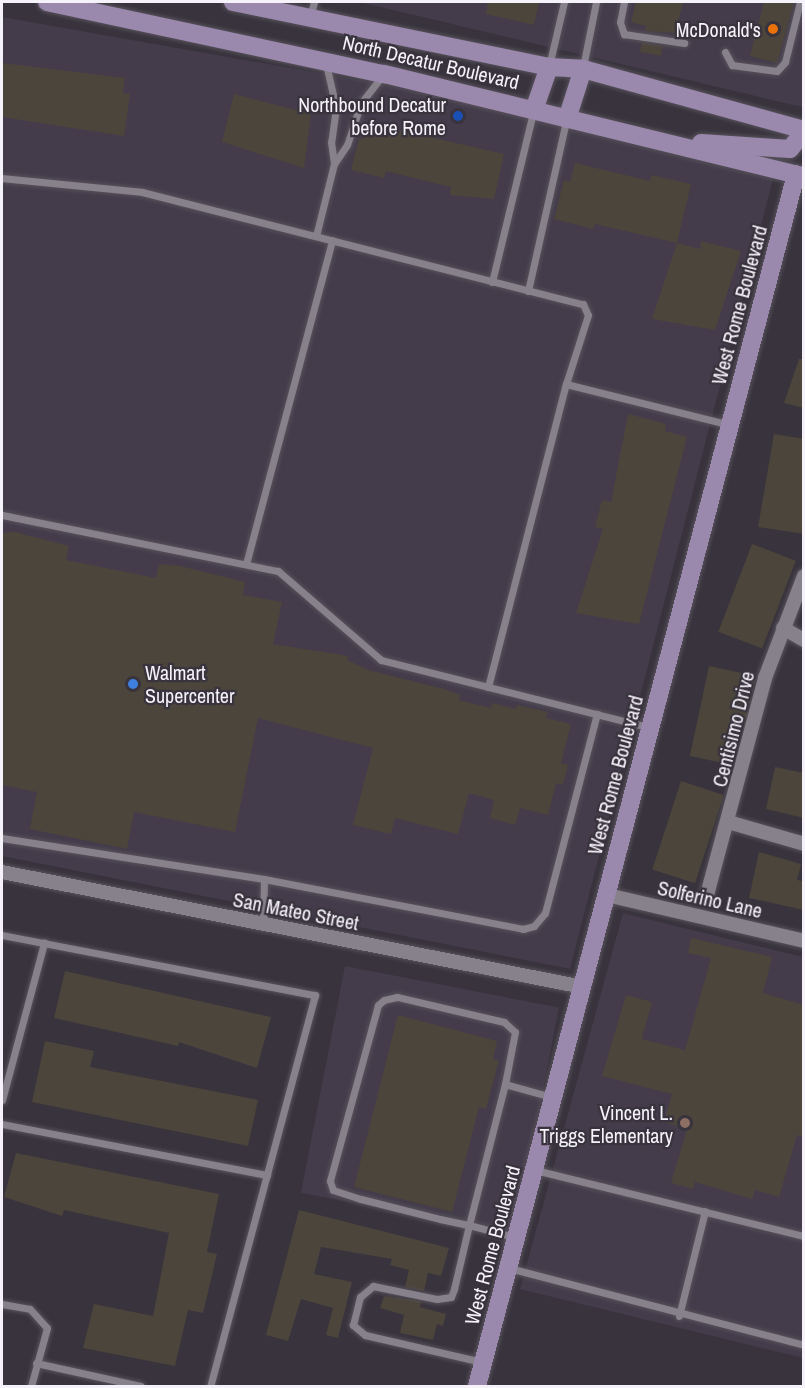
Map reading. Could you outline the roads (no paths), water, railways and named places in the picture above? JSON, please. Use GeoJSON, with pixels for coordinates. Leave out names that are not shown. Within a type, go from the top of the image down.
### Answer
{"type":"FeatureCollection","features":[{"type":"Feature","properties":{"kind":"main road","name":"North Decatur Boulevard"},"geometry":{"type":"LineString","coordinates":[[47,2],[325,60],[801,172]]}},
{"type":"Feature","properties":{"kind":"main road","name":"North Decatur Boulevard"},"geometry":{"type":"LineString","coordinates":[[233,2],[312,9],[549,67],[583,69],[804,131]]}},
{"type":"Feature","properties":{"kind":"main road"},"geometry":{"type":"LineString","coordinates":[[534,110],[549,67]]}},
{"type":"Feature","properties":{"kind":"main road"},"geometry":{"type":"LineString","coordinates":[[567,118],[583,69]]}},
{"type":"Feature","properties":{"kind":"main road"},"geometry":{"type":"LineString","coordinates":[[666,142],[790,149],[804,131]]}},
{"type":"Feature","properties":{"kind":"main road","name":"West Rome Boulevard"},"geometry":{"type":"LineString","coordinates":[[477,1386],[731,426],[801,172]]}},
{"type":"Feature","properties":{"kind":"street","name":"Centisimo Drive"},"geometry":{"type":"LineString","coordinates":[[707,895],[765,678],[804,576]]}},
{"type":"Feature","properties":{"kind":"street"},"geometry":{"type":"LineString","coordinates":[[783,628],[804,640]]}},
{"type":"Feature","properties":{"kind":"street"},"geometry":{"type":"LineString","coordinates":[[728,822],[804,844]]}},
{"type":"Feature","properties":{"kind":"street","name":"San Mateo Street"},"geometry":{"type":"LineString","coordinates":[[2,872],[583,987]]}},
{"type":"Feature","properties":{"kind":"street","name":"Solferino Lane"},"geometry":{"type":"LineString","coordinates":[[607,895],[802,943]]}},
{"type":"Feature","properties":{"kind":"lane"},"geometry":{"type":"LineString","coordinates":[[549,67],[564,2]]}},
{"type":"Feature","properties":{"kind":"lane"},"geometry":{"type":"LineString","coordinates":[[583,69],[596,2]]}},
{"type":"Feature","properties":{"kind":"lane"},"geometry":{"type":"LineString","coordinates":[[624,2],[620,22],[624,34],[684,43]]}},
{"type":"Feature","properties":{"kind":"lane"},"geometry":{"type":"LineString","coordinates":[[725,52],[732,65],[777,71],[785,62],[800,2]]}},
{"type":"Feature","properties":{"kind":"lane"},"geometry":{"type":"LineString","coordinates":[[325,60],[336,108],[331,142],[334,164]]}},
{"type":"Feature","properties":{"kind":"lane"},"geometry":{"type":"LineString","coordinates":[[316,236],[334,164],[347,145],[361,103],[384,74]]}},
{"type":"Feature","properties":{"kind":"lane"},"geometry":{"type":"LineString","coordinates":[[492,282],[534,110]]}},
{"type":"Feature","properties":{"kind":"lane"},"geometry":{"type":"LineString","coordinates":[[528,291],[567,118]]}},
{"type":"Feature","properties":{"kind":"lane"},"geometry":{"type":"LineString","coordinates":[[2,178],[142,192],[587,308],[488,687]]}},
{"type":"Feature","properties":{"kind":"lane"},"geometry":{"type":"LineString","coordinates":[[246,564],[332,240]]}},
{"type":"Feature","properties":{"kind":"lane"},"geometry":{"type":"LineString","coordinates":[[567,384],[731,426]]}},
{"type":"Feature","properties":{"kind":"lane"},"geometry":{"type":"LineString","coordinates":[[2,515],[246,564],[290,577],[381,660],[651,728]]}},
{"type":"Feature","properties":{"kind":"lane"},"geometry":{"type":"LineString","coordinates":[[2,838],[264,879],[523,929],[534,926],[545,913],[597,714]]}},
{"type":"Feature","properties":{"kind":"lane"},"geometry":{"type":"LineString","coordinates":[[263,924],[264,879]]}},
{"type":"Feature","properties":{"kind":"lane"},"geometry":{"type":"LineString","coordinates":[[2,935],[315,995],[210,1386]]}},
{"type":"Feature","properties":{"kind":"lane"},"geometry":{"type":"LineString","coordinates":[[2,1100],[44,943]]}},
{"type":"Feature","properties":{"kind":"lane"},"geometry":{"type":"LineString","coordinates":[[484,1363],[365,1335],[353,1325],[360,1297],[374,1286],[437,1299],[451,1297],[469,1226],[505,1083],[515,1032],[504,1022],[397,997],[378,1005],[330,1181],[333,1190],[469,1226],[517,1237]]}},
{"type":"Feature","properties":{"kind":"lane"},"geometry":{"type":"LineString","coordinates":[[505,1083],[554,1098]]}},
{"type":"Feature","properties":{"kind":"lane"},"geometry":{"type":"LineString","coordinates":[[2,1124],[267,1175]]}},
{"type":"Feature","properties":{"kind":"lane"},"geometry":{"type":"LineString","coordinates":[[535,1170],[804,1236]]}},
{"type":"Feature","properties":{"kind":"lane"},"geometry":{"type":"LineString","coordinates":[[680,1316],[705,1211]]}},
{"type":"Feature","properties":{"kind":"lane"},"geometry":{"type":"LineString","coordinates":[[509,1269],[680,1316],[804,1345]]}},
{"type":"Feature","properties":{"kind":"lane"},"geometry":{"type":"LineString","coordinates":[[2,1304],[30,1309],[43,1318],[47,1328],[31,1386]]}},
{"type":"Feature","properties":{"kind":"lane"},"geometry":{"type":"LineString","coordinates":[[36,1363],[141,1386]]}},
{"type":"Feature","properties":{"kind":"place","name":"McDonald's"},"geometry":{"type":"Point","coordinates":[773,29]}},
{"type":"Feature","properties":{"kind":"place","name":"Northbound Decatur before Rome"},"geometry":{"type":"Point","coordinates":[458,116]}},
{"type":"Feature","properties":{"kind":"place","name":"Walmart Supercenter"},"geometry":{"type":"Point","coordinates":[133,684]}},
{"type":"Feature","properties":{"kind":"place","name":"Vincent L. Triggs Elementary"},"geometry":{"type":"Point","coordinates":[685,1123]}}]}
